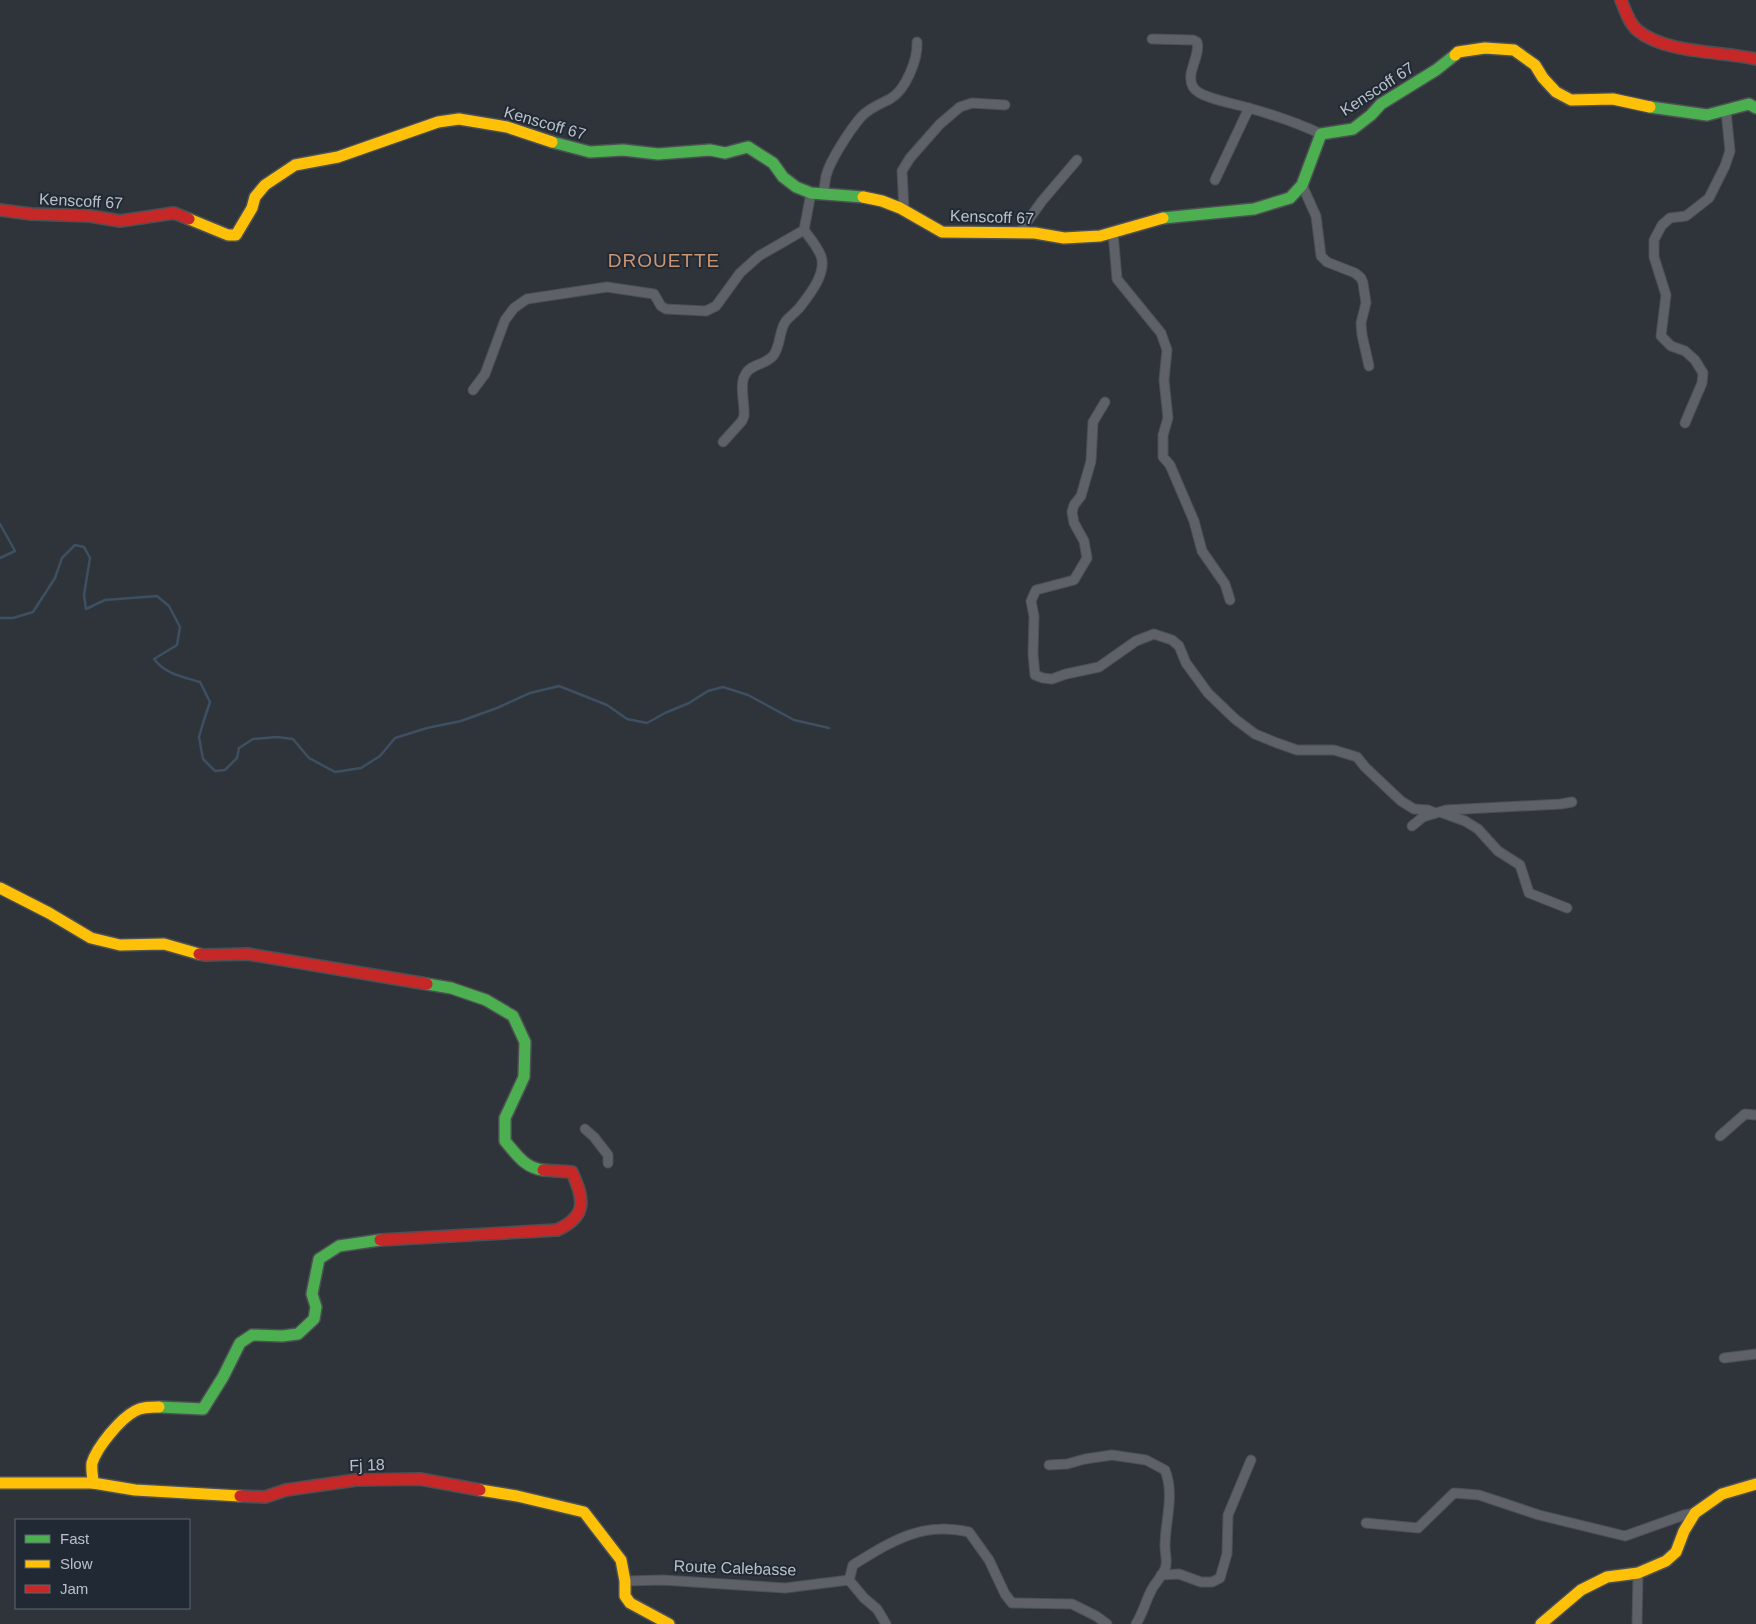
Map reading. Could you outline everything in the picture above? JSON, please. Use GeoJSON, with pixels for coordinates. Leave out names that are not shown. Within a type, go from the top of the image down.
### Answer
{"type":"FeatureCollection","features":[{"type":"Feature","properties":{"kind":"street"},"geometry":{"type":"LineString","coordinates":[[1621,0],[1626,15],[1636,29],[1651,40],[1684,48],[1743,55],[1756,59]]}},
{"type":"Feature","properties":{"kind":"street"},"geometry":{"type":"LineString","coordinates":[[1152,39],[1195,41],[1198,47],[1192,70],[1192,86],[1198,92],[1210,98],[1303,125],[1321,134],[1302,186],[1316,216],[1321,256],[1327,262],[1355,273],[1363,283],[1366,303],[1361,323],[1362,335],[1370,366]]}},
{"type":"Feature","properties":{"kind":"street"},"geometry":{"type":"LineString","coordinates":[[473,390],[485,374],[504,320],[514,308],[528,299],[607,287],[654,294],[661,306],[666,309],[706,311],[716,306],[740,273],[759,256],[804,230],[817,194],[834,158],[862,116],[894,96],[904,84],[912,70],[917,51],[916,42]]}},
{"type":"Feature","properties":{"kind":"street","name":"Kenscoff 67"},"geometry":{"type":"LineString","coordinates":[[1321,134],[1353,129],[1371,115],[1381,104],[1402,89],[1436,70],[1458,52],[1485,48],[1514,50],[1535,65],[1543,78],[1556,92],[1570,100],[1613,99],[1652,108],[1707,115],[1749,104],[1756,108]]}},
{"type":"Feature","properties":{"kind":"street"},"geometry":{"type":"LineString","coordinates":[[904,210],[902,171],[910,158],[940,124],[960,107],[972,103],[1005,105]]}},
{"type":"Feature","properties":{"kind":"street"},"geometry":{"type":"LineString","coordinates":[[1215,180],[1249,108]]}},
{"type":"Feature","properties":{"kind":"street"},"geometry":{"type":"LineString","coordinates":[[1685,423],[1702,383],[1703,373],[1695,360],[1685,352],[1671,346],[1661,336],[1666,295],[1654,257],[1654,240],[1662,225],[1670,218],[1686,216],[1709,198],[1726,166],[1730,150],[1726,111]]}},
{"type":"Feature","properties":{"kind":"street","name":"Kenscoff 67"},"geometry":{"type":"LineString","coordinates":[[0,210],[31,214],[90,216],[120,221],[174,213],[228,235],[236,235],[252,208],[255,197],[265,185],[295,165],[338,157],[438,122],[458,119],[507,127],[542,140],[590,152],[623,150],[658,154],[710,150],[725,153],[748,147],[773,163],[783,178],[796,187],[817,194],[867,197],[904,210],[942,232],[1019,233],[1064,238],[1100,236],[1125,227],[1164,218],[1254,209],[1290,198],[1302,186]]}},
{"type":"Feature","properties":{"kind":"street"},"geometry":{"type":"LineString","coordinates":[[1019,233],[1042,200],[1077,160]]}},
{"type":"Feature","properties":{"kind":"street"},"geometry":{"type":"LineString","coordinates":[[723,442],[742,421],[744,416],[742,380],[745,374],[749,369],[767,362],[773,355],[786,321],[800,308],[817,282],[821,272],[822,258],[804,230]]}},
{"type":"Feature","properties":{"kind":"street"},"geometry":{"type":"LineString","coordinates":[[1113,232],[1117,279],[1161,333],[1167,350],[1164,380],[1168,418],[1163,435],[1163,457],[1170,464],[1194,521],[1202,550],[1225,584],[1230,600]]}},
{"type":"Feature","properties":{"kind":"street"},"geometry":{"type":"LineString","coordinates":[[1105,402],[1093,422],[1091,461],[1082,496],[1074,505],[1072,512],[1074,523],[1084,541],[1087,558],[1074,580],[1036,590],[1031,601],[1034,616],[1033,654],[1035,675],[1052,679],[1098,667],[1136,641],[1154,634],[1172,640],[1179,646],[1186,663],[1208,693],[1235,719],[1255,734],[1297,750],[1334,750],[1356,757],[1401,801],[1414,809],[1428,810],[1465,821],[1478,829],[1498,851],[1520,865],[1529,892],[1567,908]]}},
{"type":"Feature","properties":{"kind":"street"},"geometry":{"type":"LineString","coordinates":[[1412,826],[1423,817],[1446,810],[1572,802]]}},
{"type":"Feature","properties":{"kind":"street"},"geometry":{"type":"LineString","coordinates":[[0,888],[49,913],[91,938],[120,945],[164,944],[204,955],[248,954],[451,988],[486,1000],[513,1016],[525,1042],[524,1077],[505,1118],[505,1141],[526,1164],[536,1169],[572,1172],[579,1187],[582,1200],[581,1211],[577,1219],[557,1230],[382,1240],[339,1246],[319,1259],[312,1294],[316,1307],[314,1320],[298,1334],[282,1336],[252,1335],[240,1343],[223,1377],[203,1409],[162,1407],[139,1409],[128,1416],[103,1444],[92,1464],[93,1483]]}},
{"type":"Feature","properties":{"kind":"street"},"geometry":{"type":"LineString","coordinates":[[1720,1136],[1746,1114],[1756,1115]]}},
{"type":"Feature","properties":{"kind":"street"},"geometry":{"type":"LineString","coordinates":[[585,1129],[608,1155],[608,1163]]}},
{"type":"Feature","properties":{"kind":"street"},"geometry":{"type":"LineString","coordinates":[[1724,1358],[1756,1354]]}},
{"type":"Feature","properties":{"kind":"street"},"geometry":{"type":"LineString","coordinates":[[1049,1465],[1067,1464],[1112,1455],[1146,1460],[1165,1470],[1169,1480],[1169,1511],[1165,1547],[1166,1563],[1136,1624]]}},
{"type":"Feature","properties":{"kind":"street"},"geometry":{"type":"LineString","coordinates":[[1161,1575],[1179,1574],[1200,1582],[1212,1582],[1220,1578],[1227,1554],[1228,1515],[1251,1460]]}},
{"type":"Feature","properties":{"kind":"street","name":"Fj 18"},"geometry":{"type":"LineString","coordinates":[[0,1483],[93,1483],[135,1490],[265,1497],[286,1490],[356,1480],[420,1479],[517,1496],[584,1512],[621,1560],[625,1581],[625,1596],[630,1603],[669,1624]]}},
{"type":"Feature","properties":{"kind":"street"},"geometry":{"type":"LineString","coordinates":[[1541,1624],[1581,1590],[1607,1577],[1638,1574],[1666,1561],[1676,1552],[1684,1531],[1695,1513],[1722,1494],[1756,1484]]}},
{"type":"Feature","properties":{"kind":"street"},"geometry":{"type":"LineString","coordinates":[[1366,1523],[1418,1528],[1454,1493],[1479,1495],[1539,1515],[1625,1536],[1684,1515],[1695,1513]]}},
{"type":"Feature","properties":{"kind":"street"},"geometry":{"type":"LineString","coordinates":[[886,1624],[877,1609],[864,1598],[849,1580],[853,1565],[888,1543],[914,1533],[935,1528],[969,1532],[989,1560],[1005,1594],[1012,1603],[1072,1604],[1107,1624]]}},
{"type":"Feature","properties":{"kind":"street"},"geometry":{"type":"LineString","coordinates":[[1638,1574],[1638,1624]]}},
{"type":"Feature","properties":{"kind":"street","name":"Route Calebasse"},"geometry":{"type":"LineString","coordinates":[[625,1581],[663,1580],[785,1588],[849,1580]]}},
{"type":"Feature","properties":{"kind":"waterway"},"geometry":{"type":"LineString","coordinates":[[0,524],[15,551],[0,558]]}},
{"type":"Feature","properties":{"kind":"waterway"},"geometry":{"type":"LineString","coordinates":[[0,618],[13,618],[33,612],[55,578],[62,558],[75,545],[84,547],[90,558],[84,595],[86,609],[105,600],[157,596],[169,606],[180,627],[177,645],[154,659],[169,672],[200,682],[210,702],[199,737],[203,759],[215,771],[225,770],[237,758],[239,748],[253,739],[277,737],[293,739],[309,758],[335,772],[361,768],[380,756],[395,738],[427,728],[461,721],[530,693],[559,686],[607,705],[627,719],[647,723],[689,703],[708,691],[723,687],[748,695],[794,720],[829,728]]}},
{"type":"Feature","properties":{"kind":"traffic: fast"},"geometry":{"type":"LineString","coordinates":[[1163,218],[1254,209],[1290,198],[1302,185],[1321,134],[1353,129],[1371,115],[1381,104],[1436,70],[1455,55]]}},
{"type":"Feature","properties":{"kind":"traffic: fast"},"geometry":{"type":"LineString","coordinates":[[1650,107],[1707,115],[1749,104],[1756,108]]}},
{"type":"Feature","properties":{"kind":"traffic: fast"},"geometry":{"type":"LineString","coordinates":[[552,142],[590,152],[623,150],[658,154],[710,150],[725,153],[748,147],[773,163],[783,177],[796,187],[811,193],[863,197]]}},
{"type":"Feature","properties":{"kind":"traffic: fast"},"geometry":{"type":"LineString","coordinates":[[427,984],[451,988],[486,1000],[513,1016],[525,1042],[524,1077],[505,1118],[505,1141],[526,1163],[543,1170]]}},
{"type":"Feature","properties":{"kind":"traffic: fast"},"geometry":{"type":"LineString","coordinates":[[159,1407],[203,1409],[223,1377],[240,1343],[252,1335],[282,1336],[298,1334],[314,1319],[316,1307],[312,1294],[319,1259],[339,1246],[380,1240]]}},
{"type":"Feature","properties":{"kind":"traffic: slow"},"geometry":{"type":"LineString","coordinates":[[1455,55],[1458,52],[1485,48],[1514,50],[1535,65],[1543,78],[1556,92],[1571,100],[1613,99],[1650,107]]}},
{"type":"Feature","properties":{"kind":"traffic: slow"},"geometry":{"type":"LineString","coordinates":[[189,219],[228,235],[236,235],[252,208],[255,197],[265,185],[295,165],[338,157],[438,122],[459,119],[507,127],[552,142]]}},
{"type":"Feature","properties":{"kind":"traffic: slow"},"geometry":{"type":"LineString","coordinates":[[863,197],[882,201],[900,208],[942,232],[1035,233],[1064,238],[1100,236],[1163,218]]}},
{"type":"Feature","properties":{"kind":"traffic: slow"},"geometry":{"type":"LineString","coordinates":[[0,888],[49,913],[91,938],[120,945],[164,944],[199,954]]}},
{"type":"Feature","properties":{"kind":"traffic: slow"},"geometry":{"type":"LineString","coordinates":[[93,1483],[92,1463],[110,1434],[123,1420],[135,1411],[159,1407]]}},
{"type":"Feature","properties":{"kind":"traffic: slow"},"geometry":{"type":"LineString","coordinates":[[0,1483],[93,1483],[135,1490],[240,1496]]}},
{"type":"Feature","properties":{"kind":"traffic: slow"},"geometry":{"type":"LineString","coordinates":[[1541,1624],[1581,1590],[1607,1577],[1638,1573],[1666,1561],[1676,1552],[1684,1531],[1695,1513],[1722,1494],[1756,1484]]}},
{"type":"Feature","properties":{"kind":"traffic: slow"},"geometry":{"type":"LineString","coordinates":[[480,1490],[517,1496],[584,1512],[621,1560],[625,1581],[625,1596],[630,1603],[669,1624]]}},
{"type":"Feature","properties":{"kind":"traffic: jam"},"geometry":{"type":"LineString","coordinates":[[1621,0],[1632,24],[1649,38],[1678,48],[1756,59]]}},
{"type":"Feature","properties":{"kind":"traffic: jam"},"geometry":{"type":"LineString","coordinates":[[0,210],[31,214],[90,216],[120,221],[174,213],[189,219]]}},
{"type":"Feature","properties":{"kind":"traffic: jam"},"geometry":{"type":"LineString","coordinates":[[199,954],[248,954],[427,984]]}},
{"type":"Feature","properties":{"kind":"traffic: jam"},"geometry":{"type":"LineString","coordinates":[[380,1240],[557,1230],[567,1225],[579,1213],[581,1206],[579,1190],[572,1172],[543,1170]]}},
{"type":"Feature","properties":{"kind":"traffic: jam"},"geometry":{"type":"LineString","coordinates":[[240,1496],[265,1497],[286,1490],[356,1480],[420,1479],[480,1490]]}},
{"type":"Feature","properties":{"kind":"district","name":"DROUETTE"},"geometry":{"type":"Point","coordinates":[664,260]}}]}
